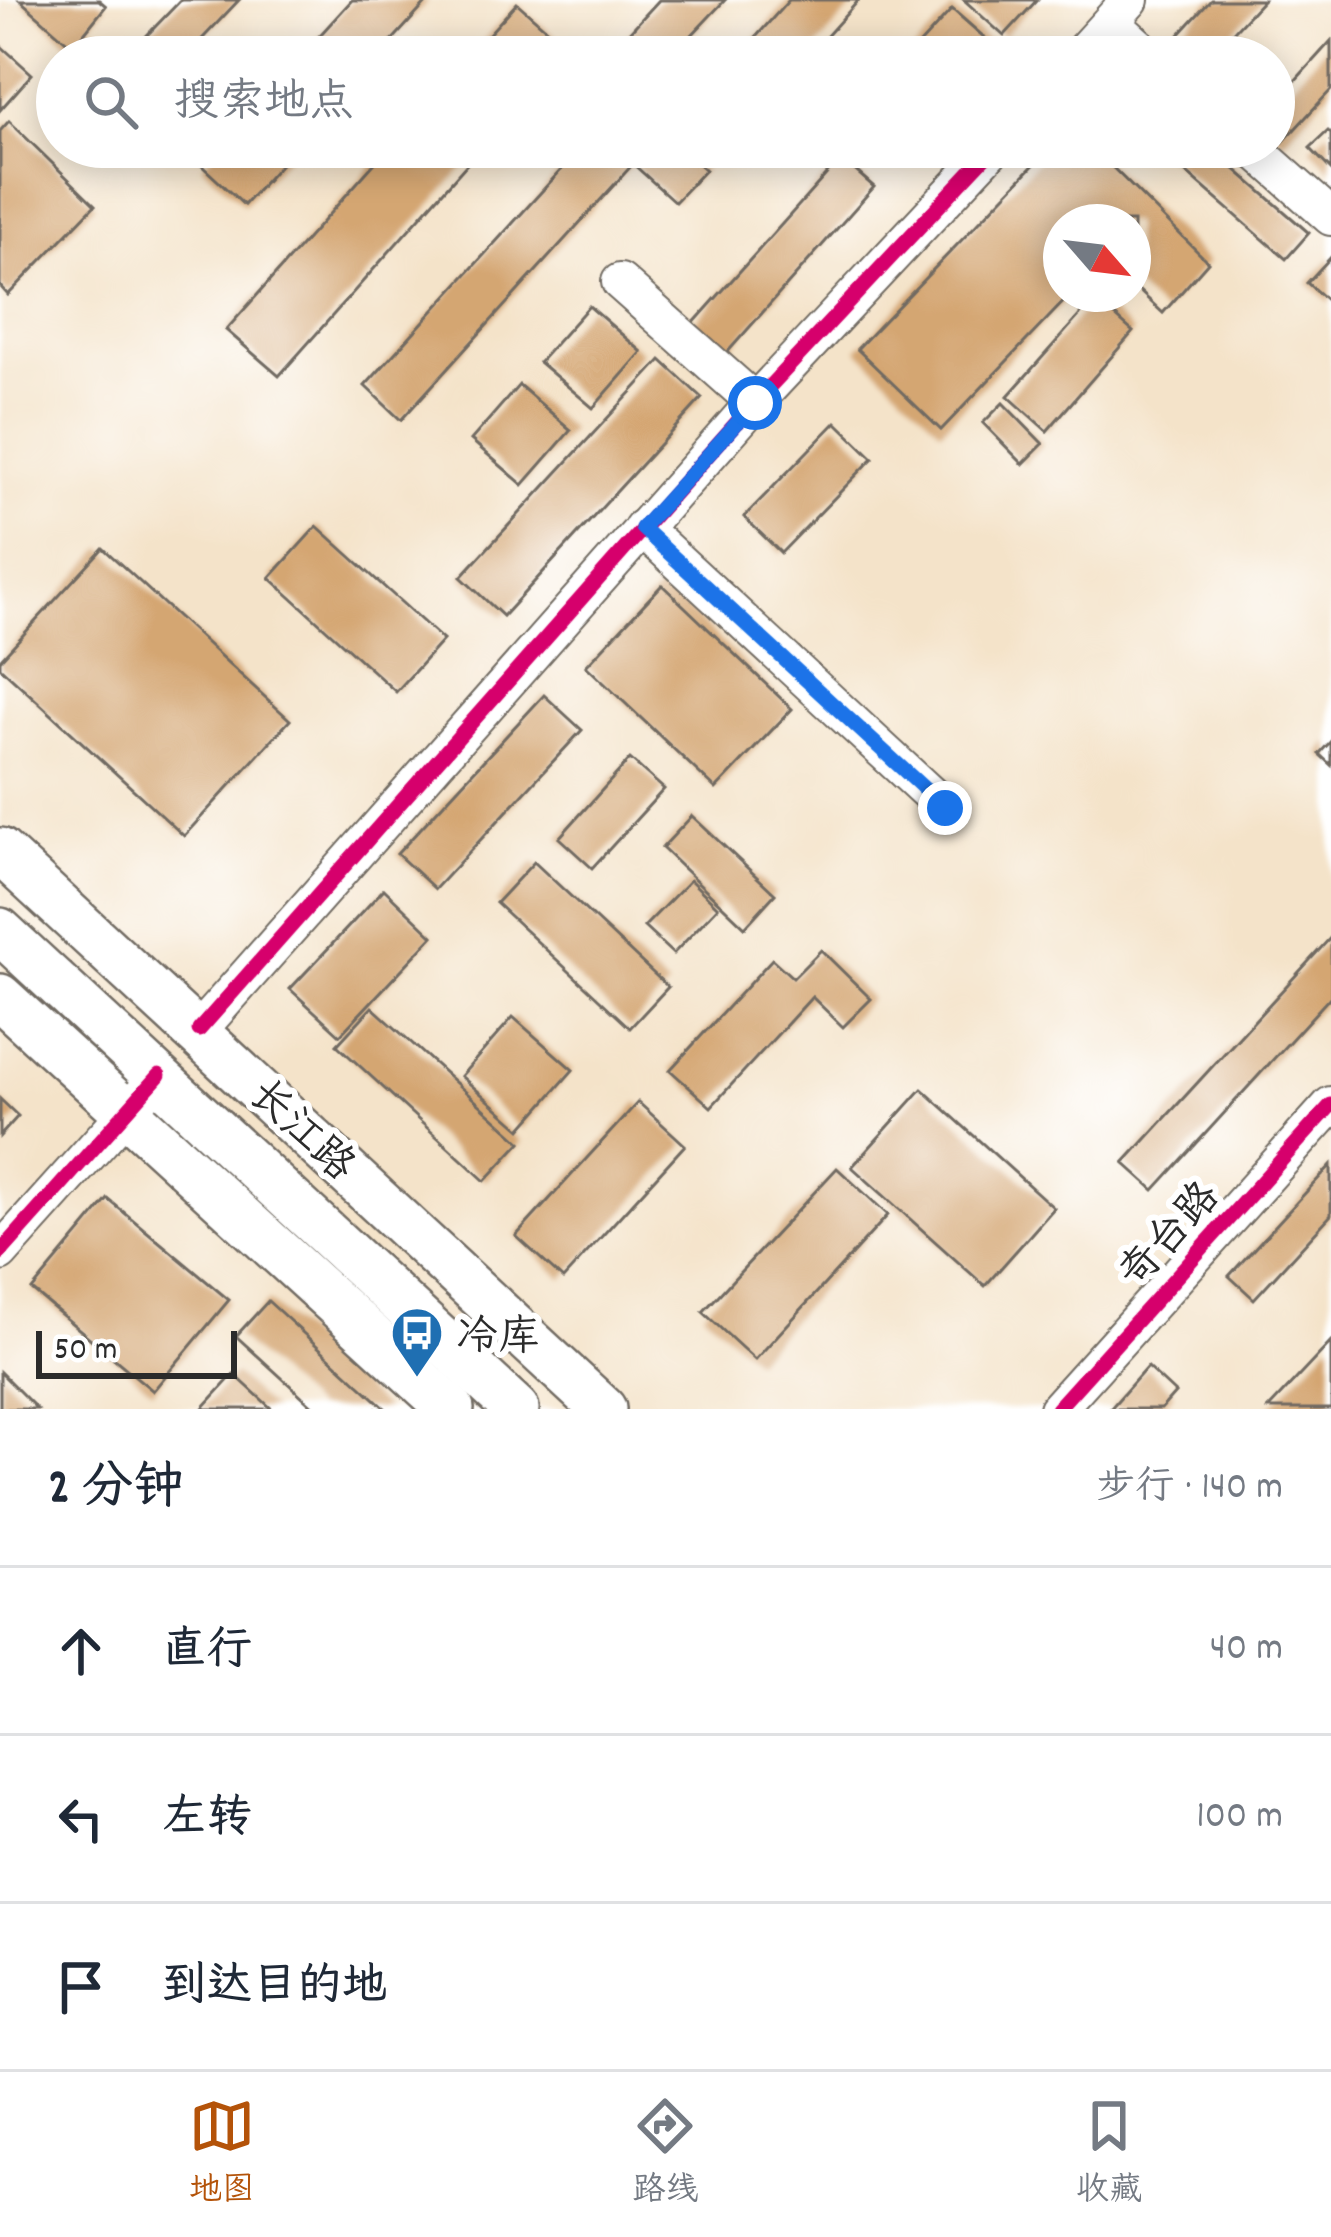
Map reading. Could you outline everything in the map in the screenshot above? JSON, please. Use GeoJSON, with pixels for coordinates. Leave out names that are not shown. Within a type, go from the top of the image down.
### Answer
{"type":"FeatureCollection","features":[{"type":"Feature","properties":{"kind":"main road","name":"长江路"},"geometry":{"type":"LineString","coordinates":[[0,851],[604,1409]]}},
{"type":"Feature","properties":{"kind":"main road","name":"长江路"},"geometry":{"type":"LineString","coordinates":[[0,931],[516,1409]]}},
{"type":"Feature","properties":{"kind":"main road"},"geometry":{"type":"LineString","coordinates":[[0,997],[451,1409]]}},
{"type":"Feature","properties":{"kind":"street"},"geometry":{"type":"LineString","coordinates":[[1097,36],[1120,11]]}},
{"type":"Feature","properties":{"kind":"street"},"geometry":{"type":"LineString","coordinates":[[199,1030],[642,528],[974,168]]}},
{"type":"Feature","properties":{"kind":"street"},"geometry":{"type":"LineString","coordinates":[[1276,168],[1331,217]]}},
{"type":"Feature","properties":{"kind":"street"},"geometry":{"type":"LineString","coordinates":[[620,282],[755,403]]}},
{"type":"Feature","properties":{"kind":"street"},"geometry":{"type":"LineString","coordinates":[[642,528],[945,808]]}},
{"type":"Feature","properties":{"kind":"street"},"geometry":{"type":"LineString","coordinates":[[0,1252],[159,1075]]}},
{"type":"Feature","properties":{"kind":"street","name":"奇台路"},"geometry":{"type":"LineString","coordinates":[[1057,1409],[1331,1106]]}},
{"type":"Feature","properties":{"kind":"building"},"geometry":{"type":"Polygon","coordinates":[[[20,0],[99,0],[106,6],[82,36],[61,36],[20,0]]]}},
{"type":"Feature","properties":{"kind":"building"},"geometry":{"type":"Polygon","coordinates":[[[181,0],[239,0],[205,36],[146,36],[181,0]]]}},
{"type":"Feature","properties":{"kind":"building"},"geometry":{"type":"Polygon","coordinates":[[[352,0],[429,0],[396,36],[319,36],[352,0]]]}},
{"type":"Feature","properties":{"kind":"building"},"geometry":{"type":"Polygon","coordinates":[[[659,0],[725,0],[691,36],[626,36],[659,0]]]}},
{"type":"Feature","properties":{"kind":"building"},"geometry":{"type":"Polygon","coordinates":[[[789,0],[859,0],[827,36],[757,36],[789,0]]]}},
{"type":"Feature","properties":{"kind":"building"},"geometry":{"type":"Polygon","coordinates":[[[964,0],[1037,0],[1004,36],[964,0]]]}},
{"type":"Feature","properties":{"kind":"building"},"geometry":{"type":"Polygon","coordinates":[[[1211,0],[1263,0],[1230,36],[1178,36],[1211,0]]]}},
{"type":"Feature","properties":{"kind":"building"},"geometry":{"type":"Polygon","coordinates":[[[517,3],[554,36],[487,36],[517,3]]]}},
{"type":"Feature","properties":{"kind":"building"},"geometry":{"type":"Polygon","coordinates":[[[952,9],[983,36],[927,36],[952,9]]]}},
{"type":"Feature","properties":{"kind":"building"},"geometry":{"type":"Polygon","coordinates":[[[1331,41],[1331,90],[1295,129],[1295,81],[1331,41]]]}},
{"type":"Feature","properties":{"kind":"building"},"geometry":{"type":"Polygon","coordinates":[[[0,45],[32,74],[0,110],[0,45]]]}},
{"type":"Feature","properties":{"kind":"building"},"geometry":{"type":"Polygon","coordinates":[[[9,121],[36,147],[36,168],[57,168],[95,205],[8,295],[0,286],[0,131],[9,121]]]}},
{"type":"Feature","properties":{"kind":"building"},"geometry":{"type":"Polygon","coordinates":[[[1328,131],[1331,134],[1331,170],[1310,148],[1328,131]]]}},
{"type":"Feature","properties":{"kind":"building"},"geometry":{"type":"Polygon","coordinates":[[[204,168],[277,168],[244,205],[204,168]]]}},
{"type":"Feature","properties":{"kind":"building"},"geometry":{"type":"Polygon","coordinates":[[[370,168],[463,168],[279,376],[226,330],[370,168]]]}},
{"type":"Feature","properties":{"kind":"building"},"geometry":{"type":"Polygon","coordinates":[[[563,168],[629,168],[401,420],[365,386],[563,168]]]}},
{"type":"Feature","properties":{"kind":"building"},"geometry":{"type":"Polygon","coordinates":[[[637,168],[703,168],[675,202],[637,168]]]}},
{"type":"Feature","properties":{"kind":"building"},"geometry":{"type":"Polygon","coordinates":[[[832,168],[852,168],[874,187],[724,356],[691,326],[832,168]]]}},
{"type":"Feature","properties":{"kind":"building"},"geometry":{"type":"Polygon","coordinates":[[[1031,168],[1113,168],[1149,204],[1043,204],[1043,312],[1054,312],[941,430],[857,349],[1031,168]]]}},
{"type":"Feature","properties":{"kind":"building"},"geometry":{"type":"Polygon","coordinates":[[[1181,168],[1234,168],[1309,233],[1286,259],[1181,168]]]}},
{"type":"Feature","properties":{"kind":"building"},"geometry":{"type":"Polygon","coordinates":[[[1151,205],[1208,262],[1163,313],[1151,302],[1151,205]]]}},
{"type":"Feature","properties":{"kind":"building"},"geometry":{"type":"Polygon","coordinates":[[[1331,257],[1331,304],[1307,283],[1331,257]]]}},
{"type":"Feature","properties":{"kind":"building"},"geometry":{"type":"Polygon","coordinates":[[[589,306],[642,352],[593,408],[539,362],[589,306]]]}},
{"type":"Feature","properties":{"kind":"building"},"geometry":{"type":"Polygon","coordinates":[[[1083,312],[1111,312],[1133,332],[1047,431],[1008,396],[1083,312]]]}},
{"type":"Feature","properties":{"kind":"building"},"geometry":{"type":"Polygon","coordinates":[[[661,360],[702,398],[503,616],[461,577],[661,360]]]}},
{"type":"Feature","properties":{"kind":"building"},"geometry":{"type":"Polygon","coordinates":[[[519,385],[571,430],[523,485],[471,440],[519,385]]]}},
{"type":"Feature","properties":{"kind":"building"},"geometry":{"type":"Polygon","coordinates":[[[1003,403],[1043,444],[1023,464],[983,423],[1003,403]]]}},
{"type":"Feature","properties":{"kind":"building"},"geometry":{"type":"Polygon","coordinates":[[[836,422],[873,458],[781,553],[744,517],[836,422]]]}},
{"type":"Feature","properties":{"kind":"building"},"geometry":{"type":"Polygon","coordinates":[[[317,526],[443,640],[396,692],[270,578],[317,526]]]}},
{"type":"Feature","properties":{"kind":"building"},"geometry":{"type":"Polygon","coordinates":[[[103,548],[290,720],[184,836],[0,667],[0,660],[103,548]]]}},
{"type":"Feature","properties":{"kind":"building"},"geometry":{"type":"Polygon","coordinates":[[[662,585],[792,709],[716,789],[586,666],[662,585]]]}},
{"type":"Feature","properties":{"kind":"building"},"geometry":{"type":"Polygon","coordinates":[[[544,695],[582,730],[435,889],[397,854],[544,695]]]}},
{"type":"Feature","properties":{"kind":"building"},"geometry":{"type":"Polygon","coordinates":[[[1331,741],[1331,765],[1319,754],[1331,741]]]}},
{"type":"Feature","properties":{"kind":"building"},"geometry":{"type":"Polygon","coordinates":[[[630,759],[664,789],[592,868],[559,838],[630,759]]]}},
{"type":"Feature","properties":{"kind":"building"},"geometry":{"type":"Polygon","coordinates":[[[692,816],[775,894],[745,927],[662,848],[692,816]]]}},
{"type":"Feature","properties":{"kind":"building"},"geometry":{"type":"Polygon","coordinates":[[[534,862],[668,987],[630,1028],[496,903],[534,862]]]}},
{"type":"Feature","properties":{"kind":"building"},"geometry":{"type":"Polygon","coordinates":[[[690,880],[718,907],[673,954],[644,927],[690,880]]]}},
{"type":"Feature","properties":{"kind":"building"},"geometry":{"type":"Polygon","coordinates":[[[384,889],[433,936],[340,1035],[290,989],[384,889]]]}},
{"type":"Feature","properties":{"kind":"building"},"geometry":{"type":"Polygon","coordinates":[[[1331,937],[1331,996],[1154,1190],[1124,1163],[1331,937]]]}},
{"type":"Feature","properties":{"kind":"building"},"geometry":{"type":"Polygon","coordinates":[[[821,950],[871,999],[843,1027],[812,997],[711,1107],[670,1070],[772,959],[793,978],[821,950]]]}},
{"type":"Feature","properties":{"kind":"building"},"geometry":{"type":"Polygon","coordinates":[[[372,1007],[521,1142],[485,1181],[337,1045],[372,1007]]]}},
{"type":"Feature","properties":{"kind":"building"},"geometry":{"type":"Polygon","coordinates":[[[513,1017],[573,1070],[521,1129],[461,1076],[513,1017]]]}},
{"type":"Feature","properties":{"kind":"building"},"geometry":{"type":"Polygon","coordinates":[[[922,1089],[1054,1208],[985,1286],[852,1167],[922,1089]]]}},
{"type":"Feature","properties":{"kind":"building"},"geometry":{"type":"Polygon","coordinates":[[[0,1099],[18,1116],[0,1136],[0,1099]]]}},
{"type":"Feature","properties":{"kind":"building"},"geometry":{"type":"Polygon","coordinates":[[[638,1102],[685,1145],[563,1279],[516,1236],[638,1102]]]}},
{"type":"Feature","properties":{"kind":"building"},"geometry":{"type":"Polygon","coordinates":[[[1331,1165],[1331,1215],[1254,1299],[1229,1276],[1331,1165]]]}},
{"type":"Feature","properties":{"kind":"building"},"geometry":{"type":"Polygon","coordinates":[[[837,1168],[888,1215],[755,1360],[703,1312],[837,1168]]]}},
{"type":"Feature","properties":{"kind":"building"},"geometry":{"type":"Polygon","coordinates":[[[108,1199],[229,1300],[153,1391],[32,1290],[108,1199]]]}},
{"type":"Feature","properties":{"kind":"building"},"geometry":{"type":"Polygon","coordinates":[[[268,1301],[386,1409],[316,1409],[236,1336],[268,1301]]]}},
{"type":"Feature","properties":{"kind":"building"},"geometry":{"type":"Polygon","coordinates":[[[1331,1342],[1331,1409],[1268,1409],[1331,1342]]]}},
{"type":"Feature","properties":{"kind":"building"},"geometry":{"type":"Polygon","coordinates":[[[1147,1367],[1175,1393],[1161,1409],[1110,1409],[1147,1367]]]}},
{"type":"Feature","properties":{"kind":"building"},"geometry":{"type":"Polygon","coordinates":[[[0,1372],[37,1409],[0,1409],[0,1372]]]}},
{"type":"Feature","properties":{"kind":"building"},"geometry":{"type":"Polygon","coordinates":[[[234,1374],[272,1409],[202,1409],[234,1374]]]}},
{"type":"Feature","properties":{"kind":"cycle path"},"geometry":{"type":"LineString","coordinates":[[199,1030],[755,402],[974,168]]}},
{"type":"Feature","properties":{"kind":"cycle path"},"geometry":{"type":"LineString","coordinates":[[0,1253],[159,1075]]}},
{"type":"Feature","properties":{"kind":"cycle path"},"geometry":{"type":"LineString","coordinates":[[1057,1409],[1331,1105]]}},
{"type":"Feature","properties":{"kind":"place","name":"冷库"},"geometry":{"type":"Point","coordinates":[417,1379]}},
{"type":"Feature","properties":{"kind":"route"},"geometry":{"type":"LineString","coordinates":[[755,403],[642,528],[945,808]]}}]}
